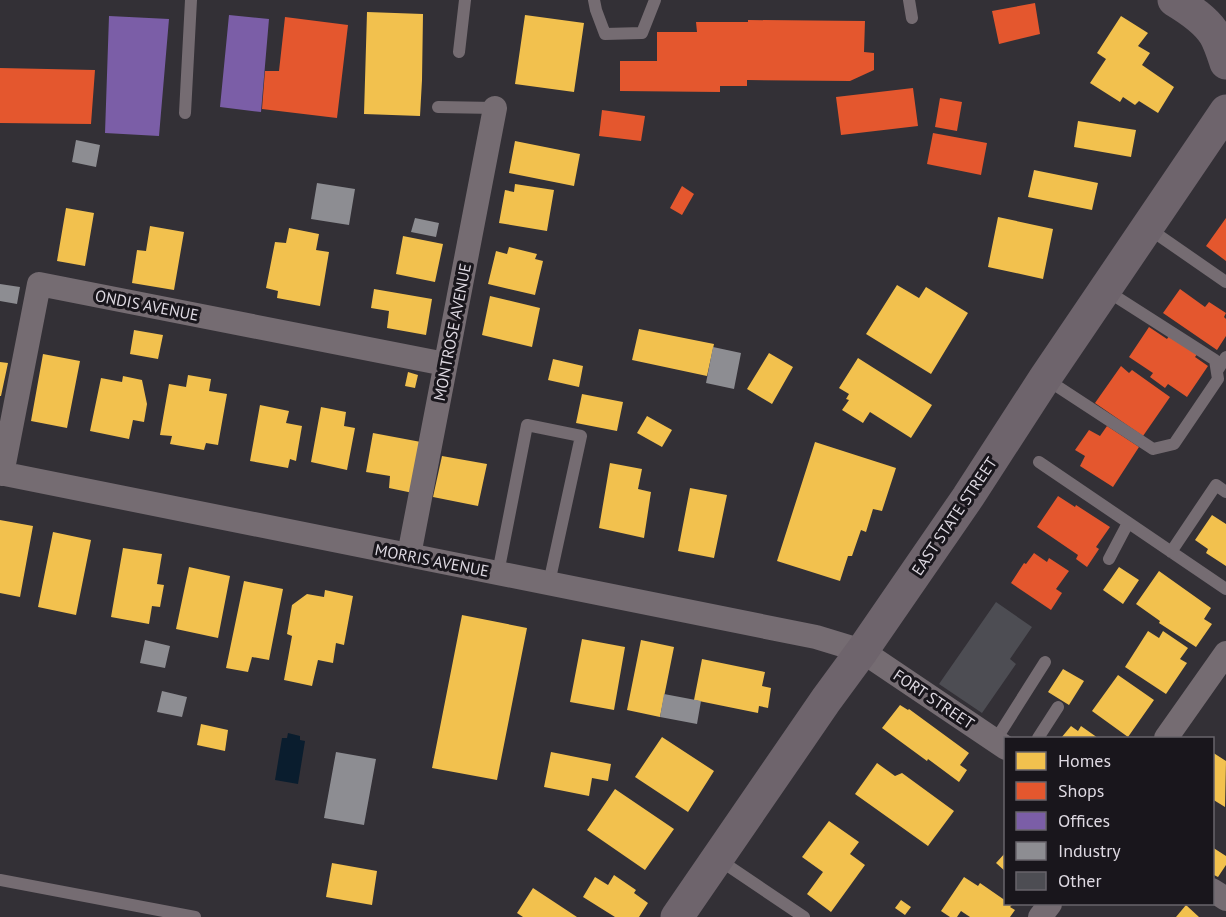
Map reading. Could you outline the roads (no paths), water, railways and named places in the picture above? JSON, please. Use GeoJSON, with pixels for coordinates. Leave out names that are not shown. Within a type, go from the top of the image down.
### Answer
{"type":"FeatureCollection","features":[{"type":"Feature","properties":{"kind":"main road"},"geometry":{"type":"LineString","coordinates":[[1174,0],[1205,22],[1215,35],[1226,63]]}},
{"type":"Feature","properties":{"kind":"main road","name":"EAST STATE STREET"},"geometry":{"type":"LineString","coordinates":[[677,917],[968,496],[1226,111]]}},
{"type":"Feature","properties":{"kind":"street","name":"MONTROSE AVENUE"},"geometry":{"type":"LineString","coordinates":[[409,555],[495,108]]}},
{"type":"Feature","properties":{"kind":"street","name":"ONDIS AVENUE"},"geometry":{"type":"LineString","coordinates":[[1,474],[39,284],[446,364]]}},
{"type":"Feature","properties":{"kind":"street","name":"MORRIS AVENUE"},"geometry":{"type":"LineString","coordinates":[[1,474],[816,637],[862,651]]}},
{"type":"Feature","properties":{"kind":"street","name":"FORT STREET"},"geometry":{"type":"LineString","coordinates":[[862,651],[1000,745]]}},
{"type":"Feature","properties":{"kind":"street"},"geometry":{"type":"LineString","coordinates":[[1167,737],[1226,652]]}},
{"type":"Feature","properties":{"kind":"lane"},"geometry":{"type":"LineString","coordinates":[[185,113],[191,0]]}},
{"type":"Feature","properties":{"kind":"lane"},"geometry":{"type":"LineString","coordinates":[[459,52],[465,0]]}},
{"type":"Feature","properties":{"kind":"lane"},"geometry":{"type":"LineString","coordinates":[[594,0],[604,34],[642,33],[655,0]]}},
{"type":"Feature","properties":{"kind":"lane"},"geometry":{"type":"LineString","coordinates":[[909,0],[912,18]]}},
{"type":"Feature","properties":{"kind":"lane"},"geometry":{"type":"LineString","coordinates":[[438,107],[495,108]]}},
{"type":"Feature","properties":{"kind":"lane"},"geometry":{"type":"LineString","coordinates":[[1147,228],[1226,282]]}},
{"type":"Feature","properties":{"kind":"lane"},"geometry":{"type":"LineString","coordinates":[[1045,378],[1153,449],[1174,444],[1218,379],[1215,360],[1105,290]]}},
{"type":"Feature","properties":{"kind":"lane"},"geometry":{"type":"LineString","coordinates":[[1217,371],[1226,357]]}},
{"type":"Feature","properties":{"kind":"lane"},"geometry":{"type":"LineString","coordinates":[[498,573],[527,425],[570,433],[581,436],[549,583]]}},
{"type":"Feature","properties":{"kind":"lane"},"geometry":{"type":"LineString","coordinates":[[1039,462],[1226,589]]}},
{"type":"Feature","properties":{"kind":"lane"},"geometry":{"type":"LineString","coordinates":[[1171,552],[1216,485],[1226,492]]}},
{"type":"Feature","properties":{"kind":"lane"},"geometry":{"type":"LineString","coordinates":[[1109,559],[1128,523]]}},
{"type":"Feature","properties":{"kind":"lane"},"geometry":{"type":"LineString","coordinates":[[1004,737],[1046,662]]}},
{"type":"Feature","properties":{"kind":"lane"},"geometry":{"type":"LineString","coordinates":[[1039,737],[1058,707]]}},
{"type":"Feature","properties":{"kind":"lane"},"geometry":{"type":"LineString","coordinates":[[717,859],[804,917]]}},
{"type":"Feature","properties":{"kind":"lane"},"geometry":{"type":"LineString","coordinates":[[0,880],[195,917]]}},
{"type":"Feature","properties":{"kind":"water"},"geometry":{"type":"Polygon","coordinates":[[[288,733],[300,736],[300,740],[305,741],[298,784],[275,780],[282,738],[287,738],[288,733]]]}}]}
